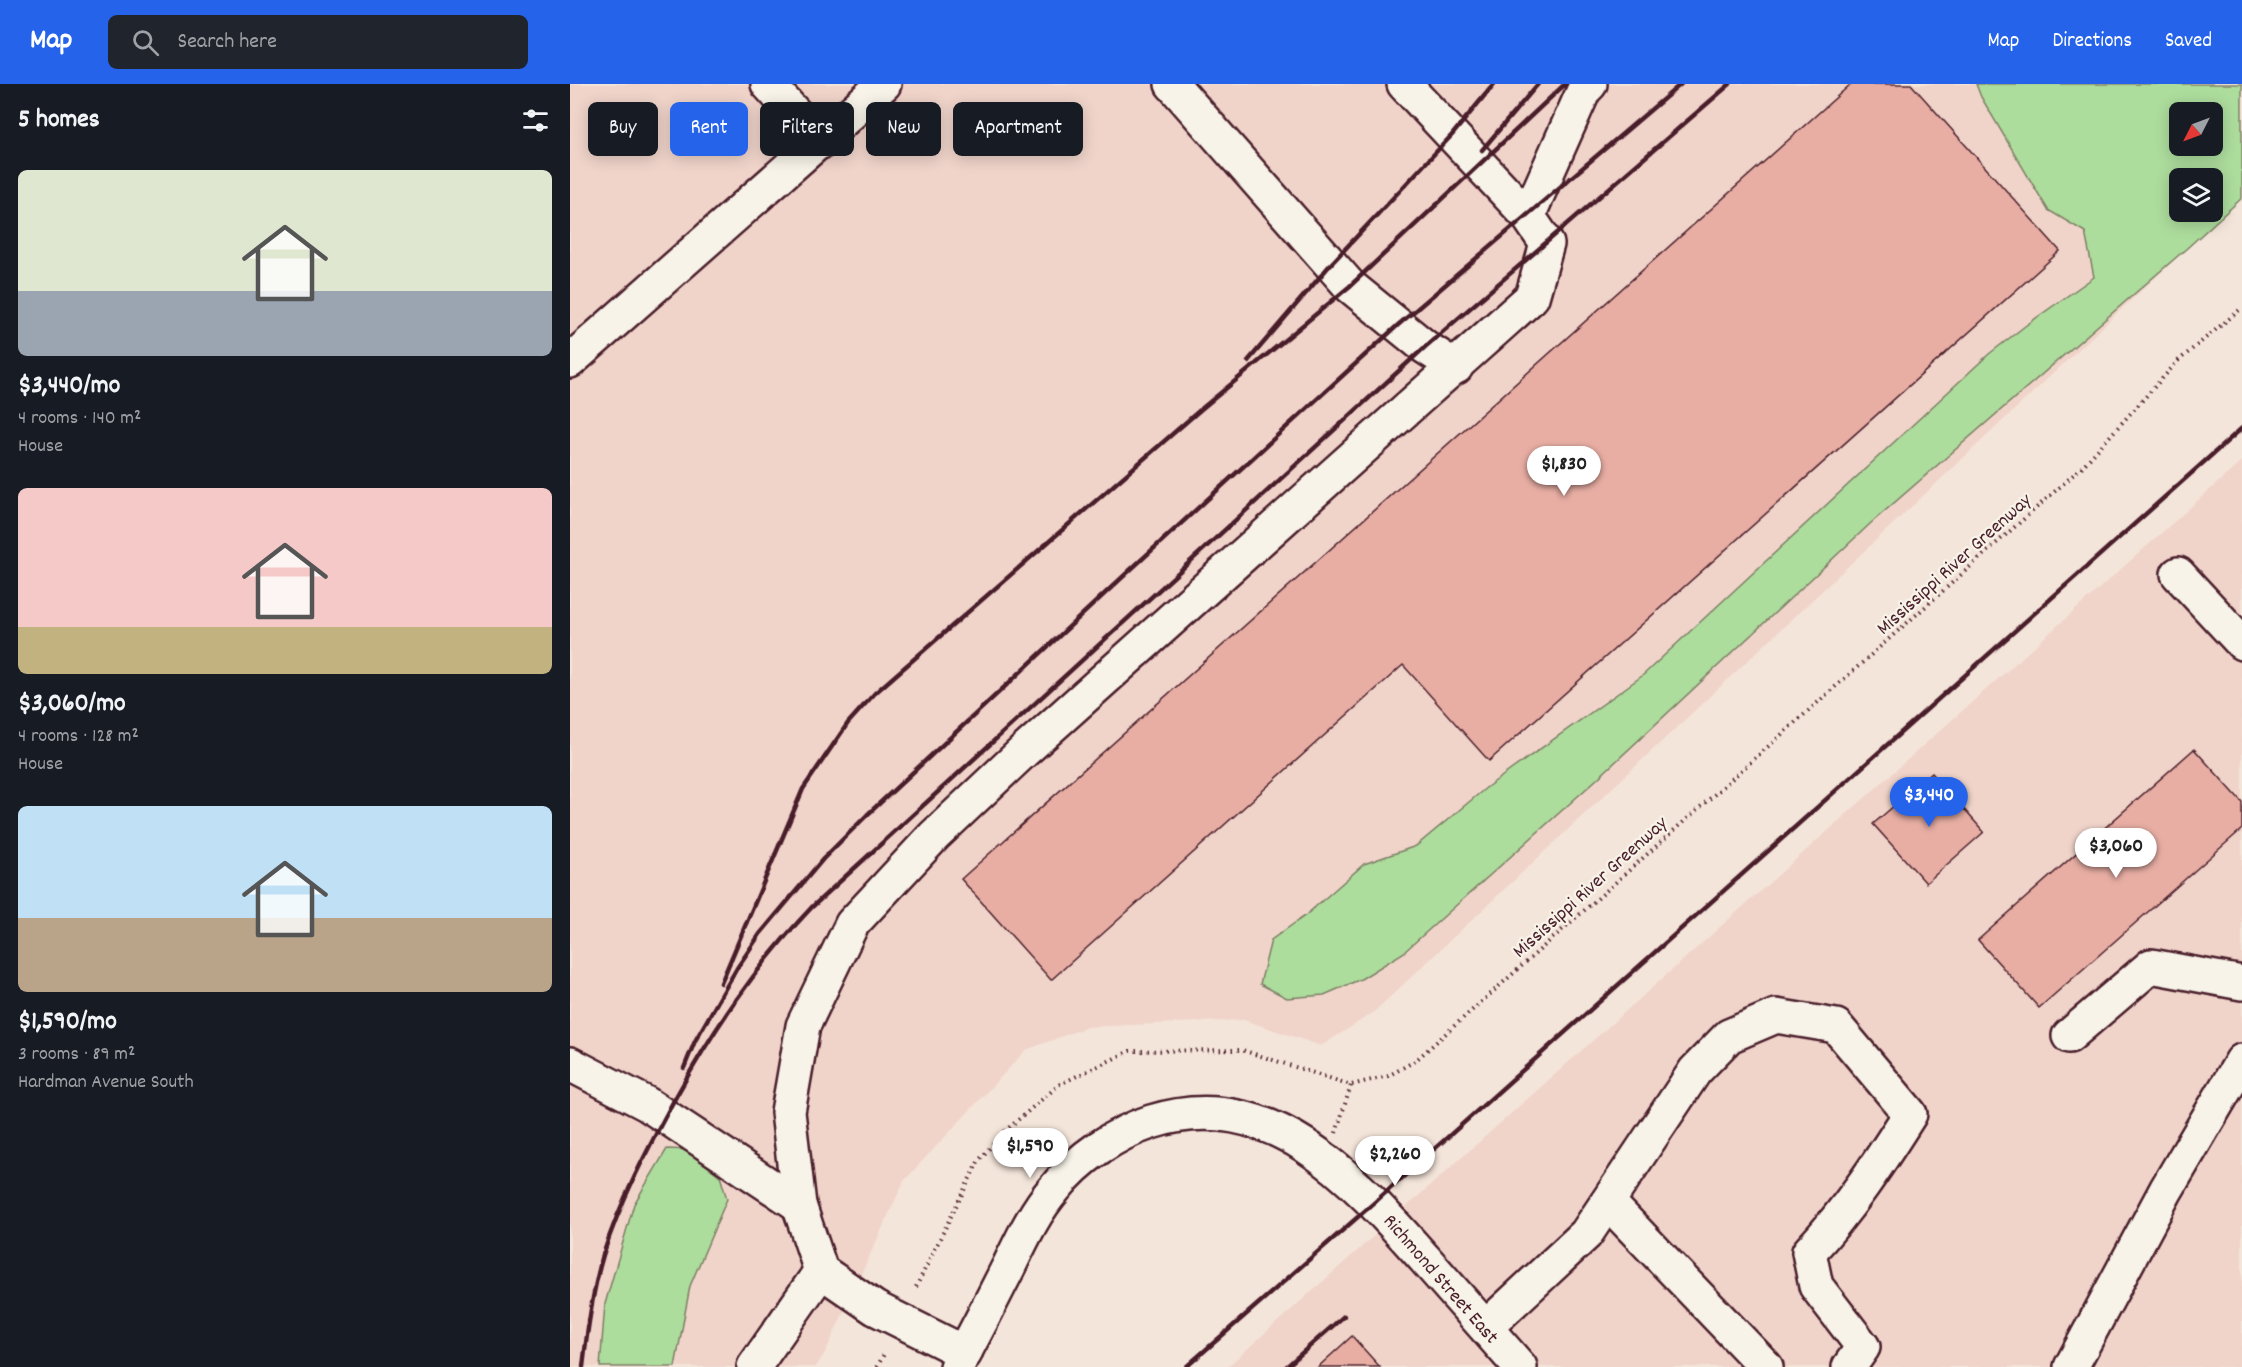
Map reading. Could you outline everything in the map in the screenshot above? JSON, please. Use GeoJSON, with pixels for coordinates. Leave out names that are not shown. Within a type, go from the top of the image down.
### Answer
{"type":"FeatureCollection","features":[{"type":"Feature","properties":{"kind":"street"},"geometry":{"type":"LineString","coordinates":[[768,84],[784,102]]}},
{"type":"Feature","properties":{"kind":"street"},"geometry":{"type":"LineString","coordinates":[[854,112],[884,84]]}},
{"type":"Feature","properties":{"kind":"street"},"geometry":{"type":"LineString","coordinates":[[1172,84],[1350,286],[1425,347],[1456,367]]}},
{"type":"Feature","properties":{"kind":"street"},"geometry":{"type":"LineString","coordinates":[[961,1360],[875,1308],[821,1271],[799,1205],[788,1112],[803,1026],[852,924],[934,836],[1023,752],[1300,502],[1456,367],[1532,297],[1546,244],[1528,216],[1404,84]]}},
{"type":"Feature","properties":{"kind":"street"},"geometry":{"type":"LineString","coordinates":[[1528,216],[1584,90],[1590,84]]}},
{"type":"Feature","properties":{"kind":"street"},"geometry":{"type":"LineString","coordinates":[[570,361],[805,156]]}},
{"type":"Feature","properties":{"kind":"street"},"geometry":{"type":"LineString","coordinates":[[2178,574],[2242,644]]}},
{"type":"Feature","properties":{"kind":"street"},"geometry":{"type":"LineString","coordinates":[[2069,1036],[2151,966],[2242,983]]}},
{"type":"Feature","properties":{"kind":"street"},"geometry":{"type":"LineString","coordinates":[[1485,1328],[1586,1234],[1695,1071],[1729,1036],[1776,1016],[1836,1026],[1910,1114],[1870,1178],[1836,1223],[1809,1252],[1816,1286],[1863,1347],[1849,1367]]}},
{"type":"Feature","properties":{"kind":"street"},"geometry":{"type":"LineString","coordinates":[[2071,1367],[2166,1190],[2242,1061]]}},
{"type":"Feature","properties":{"kind":"street"},"geometry":{"type":"LineString","coordinates":[[570,1064],[647,1104],[799,1205]]}},
{"type":"Feature","properties":{"kind":"street","name":"Richmond Street East"},"geometry":{"type":"LineString","coordinates":[[961,1360],[1032,1221],[1055,1188],[1089,1154],[1132,1128],[1170,1116],[1204,1113],[1238,1117],[1275,1129],[1311,1147],[1328,1160],[1375,1202],[1520,1367]]}},
{"type":"Feature","properties":{"kind":"street"},"geometry":{"type":"LineString","coordinates":[[1608,1202],[1766,1367]]}},
{"type":"Feature","properties":{"kind":"street"},"geometry":{"type":"LineString","coordinates":[[754,1367],[821,1271]]}},
{"type":"Feature","properties":{"kind":"path","name":"Mississippi River Greenway"},"geometry":{"type":"LineString","coordinates":[[1351,1085],[1388,1076],[1415,1061],[2081,468],[2178,361],[2242,308]]}},
{"type":"Feature","properties":{"kind":"path"},"geometry":{"type":"LineString","coordinates":[[916,1287],[978,1160],[1005,1131],[1060,1084],[1130,1051],[1242,1050],[1351,1085],[1328,1160]]}},
{"type":"Feature","properties":{"kind":"path"},"geometry":{"type":"LineString","coordinates":[[877,1367],[884,1354]]}},
{"type":"Feature","properties":{"kind":"shaded area"},"geometry":{"type":"Polygon","coordinates":[[[570,84],[2242,84],[2242,196],[2223,214],[2223,168],[2169,168],[2169,222],[2214,222],[1373,1013],[1321,1046],[1244,1020],[1087,1027],[1026,1050],[904,1181],[826,1351],[816,1367],[570,1367],[570,84]]]}},
{"type":"Feature","properties":{"kind":"shaded area"},"geometry":{"type":"Polygon","coordinates":[[[2242,461],[2242,1367],[1227,1367],[2242,461]]]}},
{"type":"Feature","properties":{"kind":"green space"},"geometry":{"type":"Polygon","coordinates":[[[1976,84],[2242,84],[2242,198],[2223,215],[2223,168],[2169,168],[2169,222],[2216,222],[1871,523],[1597,779],[1403,953],[1361,979],[1324,995],[1287,998],[1260,984],[1271,940],[1306,915],[1364,864],[1416,846],[1487,787],[1642,676],[1989,354],[2094,277],[2085,232],[2048,210],[1981,97],[1976,84]]]}},
{"type":"Feature","properties":{"kind":"green space"},"geometry":{"type":"Polygon","coordinates":[[[667,1149],[691,1150],[720,1176],[727,1199],[690,1286],[675,1367],[600,1367],[605,1304],[634,1204],[667,1149]]]}},
{"type":"Feature","properties":{"kind":"building"},"geometry":{"type":"Polygon","coordinates":[[[1851,84],[1911,84],[2060,251],[1489,761],[1403,665],[1051,980],[961,879],[1851,84]]]}},
{"type":"Feature","properties":{"kind":"building"},"geometry":{"type":"Polygon","coordinates":[[[2194,749],[2242,802],[2242,829],[2039,1008],[1978,940],[2194,749]]]}},
{"type":"Feature","properties":{"kind":"building"},"geometry":{"type":"Polygon","coordinates":[[[1932,773],[1984,832],[1926,883],[1873,824],[1932,773]]]}},
{"type":"Feature","properties":{"kind":"building"},"geometry":{"type":"Polygon","coordinates":[[[1352,1336],[1380,1367],[1318,1367],[1352,1336]]]}},
{"type":"Feature","properties":{"kind":"railway"},"geometry":{"type":"LineString","coordinates":[[1248,361],[1330,265],[1452,135],[1494,84]]}},
{"type":"Feature","properties":{"kind":"railway"},"geometry":{"type":"LineString","coordinates":[[1482,150],[1538,84]]}},
{"type":"Feature","properties":{"kind":"railway"},"geometry":{"type":"LineString","coordinates":[[721,983],[803,789],[848,723],[875,693],[1200,410],[1350,286],[1565,84]]}},
{"type":"Feature","properties":{"kind":"railway"},"geometry":{"type":"LineString","coordinates":[[684,1068],[695,1041],[737,968],[760,934],[823,859],[867,815],[1398,325],[1681,84]]}},
{"type":"Feature","properties":{"kind":"railway"},"geometry":{"type":"LineString","coordinates":[[583,1367],[599,1268],[617,1216],[634,1177],[673,1102],[704,1050],[736,1000],[791,930],[812,907],[1425,347],[1730,84]]}},
{"type":"Feature","properties":{"kind":"railway"},"geometry":{"type":"LineString","coordinates":[[1186,1367],[1375,1202],[2242,428]]}},
{"type":"Feature","properties":{"kind":"railway"},"geometry":{"type":"LineString","coordinates":[[1286,1367],[1344,1316]]}}]}
